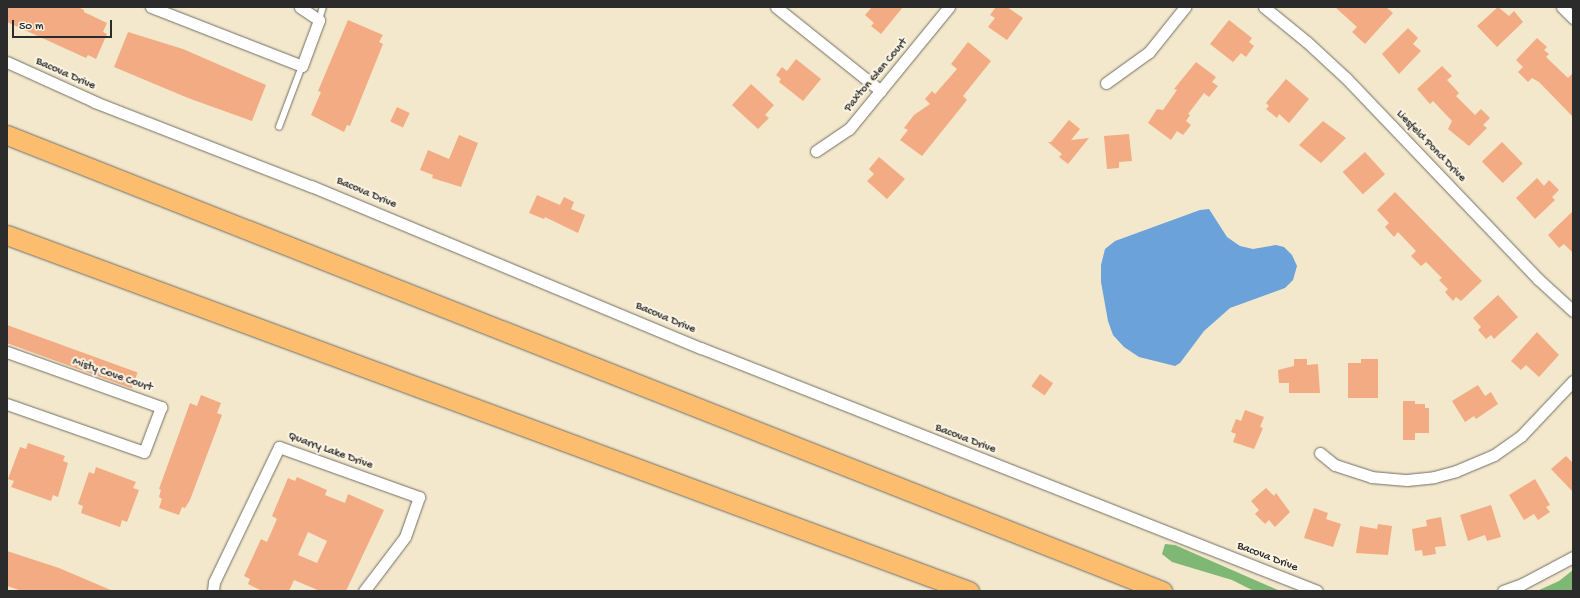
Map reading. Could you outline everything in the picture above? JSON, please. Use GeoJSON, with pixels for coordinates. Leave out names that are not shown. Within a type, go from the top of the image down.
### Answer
{"type":"FeatureCollection","features":[{"type":"Feature","properties":{"kind":"highway"},"geometry":{"type":"LineString","coordinates":[[7,135],[1162,591]]}},
{"type":"Feature","properties":{"kind":"highway"},"geometry":{"type":"LineString","coordinates":[[7,235],[969,591]]}},
{"type":"Feature","properties":{"kind":"street"},"geometry":{"type":"LineString","coordinates":[[151,7],[302,66],[319,20],[300,7]]}},
{"type":"Feature","properties":{"kind":"street"},"geometry":{"type":"LineString","coordinates":[[776,7],[881,91]]}},
{"type":"Feature","properties":{"kind":"street","name":"Paxton Glen Court"},"geometry":{"type":"LineString","coordinates":[[816,151],[849,129],[949,7]]}},
{"type":"Feature","properties":{"kind":"street"},"geometry":{"type":"LineString","coordinates":[[1106,83],[1149,52],[1185,7]]}},
{"type":"Feature","properties":{"kind":"street","name":"Liesfeld Pond Drive"},"geometry":{"type":"LineString","coordinates":[[1264,7],[1307,42],[1346,78],[1538,279],[1573,311]]}},
{"type":"Feature","properties":{"kind":"street"},"geometry":{"type":"LineString","coordinates":[[1565,8],[1573,18]]}},
{"type":"Feature","properties":{"kind":"street","name":"Bacova Drive"},"geometry":{"type":"LineString","coordinates":[[7,62],[95,102],[311,186],[859,412],[1316,591]]}},
{"type":"Feature","properties":{"kind":"street","name":"Misty Cove Court"},"geometry":{"type":"LineString","coordinates":[[7,352],[161,407],[144,452],[7,404]]}},
{"type":"Feature","properties":{"kind":"street"},"geometry":{"type":"LineString","coordinates":[[1320,453],[1336,465],[1377,478],[1407,480],[1434,477],[1456,471],[1494,454],[1521,436],[1573,381]]}},
{"type":"Feature","properties":{"kind":"street","name":"Quarry Lake Drive"},"geometry":{"type":"LineString","coordinates":[[213,591],[214,582],[278,447],[419,497],[406,537],[364,591]]}},
{"type":"Feature","properties":{"kind":"street"},"geometry":{"type":"LineString","coordinates":[[1503,591],[1522,584],[1573,557]]}},
{"type":"Feature","properties":{"kind":"lane"},"geometry":{"type":"LineString","coordinates":[[319,20],[323,7]]}},
{"type":"Feature","properties":{"kind":"lane"},"geometry":{"type":"LineString","coordinates":[[278,127],[302,66]]}},
{"type":"Feature","properties":{"kind":"green space"},"geometry":{"type":"Polygon","coordinates":[[[1165,544],[1175,545],[1280,591],[1254,591],[1232,580],[1172,562],[1162,554],[1165,544]]]}},
{"type":"Feature","properties":{"kind":"green space"},"geometry":{"type":"Polygon","coordinates":[[[1573,570],[1573,591],[1537,591],[1559,581],[1573,570]]]}},
{"type":"Feature","properties":{"kind":"water"},"geometry":{"type":"Polygon","coordinates":[[[1209,209],[1227,237],[1240,246],[1253,249],[1276,245],[1284,247],[1292,255],[1297,266],[1293,280],[1285,288],[1230,308],[1204,331],[1180,363],[1175,366],[1139,357],[1124,347],[1113,335],[1108,321],[1101,282],[1101,265],[1105,249],[1115,241],[1200,210],[1209,209]]]}},
{"type":"Feature","properties":{"kind":"building"},"geometry":{"type":"Polygon","coordinates":[[[7,7],[78,7],[84,10],[84,12],[107,23],[103,32],[107,34],[96,59],[88,55],[86,58],[7,22],[7,7]]]}},
{"type":"Feature","properties":{"kind":"building"},"geometry":{"type":"Polygon","coordinates":[[[872,7],[903,7],[881,34],[871,26],[874,23],[865,15],[872,7]]]}},
{"type":"Feature","properties":{"kind":"building"},"geometry":{"type":"Polygon","coordinates":[[[996,7],[1007,7],[1023,18],[1007,40],[988,27],[995,18],[990,15],[996,7]]]}},
{"type":"Feature","properties":{"kind":"building"},"geometry":{"type":"Polygon","coordinates":[[[1335,7],[1386,7],[1393,13],[1365,44],[1352,32],[1357,27],[1335,7]]]}},
{"type":"Feature","properties":{"kind":"building"},"geometry":{"type":"Polygon","coordinates":[[[1498,7],[1509,16],[1514,11],[1523,22],[1497,47],[1477,26],[1498,7]]]}},
{"type":"Feature","properties":{"kind":"building"},"geometry":{"type":"Polygon","coordinates":[[[348,20],[383,35],[379,42],[383,44],[350,126],[347,125],[344,132],[311,115],[321,92],[318,91],[348,20]]]}},
{"type":"Feature","properties":{"kind":"building"},"geometry":{"type":"Polygon","coordinates":[[[1229,20],[1252,38],[1249,42],[1254,46],[1246,57],[1241,53],[1233,62],[1210,44],[1229,20]]]}},
{"type":"Feature","properties":{"kind":"building"},"geometry":{"type":"Polygon","coordinates":[[[1408,28],[1418,38],[1413,44],[1421,51],[1399,74],[1382,54],[1408,28]]]}},
{"type":"Feature","properties":{"kind":"building"},"geometry":{"type":"Polygon","coordinates":[[[128,32],[183,49],[266,85],[252,121],[188,98],[114,67],[128,32]]]}},
{"type":"Feature","properties":{"kind":"building"},"geometry":{"type":"Polygon","coordinates":[[[1537,38],[1547,47],[1544,50],[1549,54],[1546,57],[1568,78],[1573,73],[1573,117],[1539,82],[1532,78],[1528,82],[1518,72],[1523,67],[1516,60],[1537,38]]]}},
{"type":"Feature","properties":{"kind":"building"},"geometry":{"type":"Polygon","coordinates":[[[968,42],[991,61],[963,96],[967,100],[922,156],[900,140],[908,130],[904,128],[914,115],[930,104],[925,99],[932,91],[935,94],[957,69],[951,64],[968,42]]]}},
{"type":"Feature","properties":{"kind":"building"},"geometry":{"type":"Polygon","coordinates":[[[796,59],[821,79],[803,101],[779,82],[781,79],[776,75],[782,67],[787,71],[796,59]]]}},
{"type":"Feature","properties":{"kind":"building"},"geometry":{"type":"Polygon","coordinates":[[[1196,62],[1216,77],[1212,82],[1218,86],[1209,97],[1204,93],[1188,114],[1190,115],[1186,121],[1191,125],[1183,135],[1177,131],[1171,140],[1148,123],[1157,109],[1163,110],[1177,90],[1174,89],[1196,62]]]}},
{"type":"Feature","properties":{"kind":"building"},"geometry":{"type":"Polygon","coordinates":[[[1442,66],[1452,76],[1447,80],[1459,93],[1456,96],[1475,115],[1481,109],[1490,118],[1483,125],[1487,128],[1469,146],[1448,129],[1452,121],[1433,101],[1430,104],[1417,89],[1442,66]]]}},
{"type":"Feature","properties":{"kind":"building"},"geometry":{"type":"Polygon","coordinates":[[[1286,79],[1309,99],[1289,123],[1279,114],[1277,118],[1266,109],[1269,106],[1266,103],[1286,79]]]}},
{"type":"Feature","properties":{"kind":"building"},"geometry":{"type":"Polygon","coordinates":[[[751,84],[774,105],[765,115],[769,118],[758,129],[732,105],[751,84]]]}},
{"type":"Feature","properties":{"kind":"building"},"geometry":{"type":"Polygon","coordinates":[[[397,107],[410,113],[403,127],[390,122],[397,107]]]}},
{"type":"Feature","properties":{"kind":"building"},"geometry":{"type":"Polygon","coordinates":[[[1069,120],[1080,129],[1071,140],[1089,138],[1068,164],[1059,157],[1062,154],[1048,142],[1051,142],[1069,120]]]}},
{"type":"Feature","properties":{"kind":"building"},"geometry":{"type":"Polygon","coordinates":[[[1323,121],[1346,138],[1321,163],[1299,145],[1323,121]]]}},
{"type":"Feature","properties":{"kind":"building"},"geometry":{"type":"Polygon","coordinates":[[[1129,134],[1132,161],[1119,162],[1119,168],[1107,169],[1104,136],[1129,134]]]}},
{"type":"Feature","properties":{"kind":"building"},"geometry":{"type":"Polygon","coordinates":[[[459,135],[478,143],[461,187],[432,178],[433,175],[420,170],[428,150],[449,159],[459,135]]]}},
{"type":"Feature","properties":{"kind":"building"},"geometry":{"type":"Polygon","coordinates":[[[1502,142],[1523,164],[1503,183],[1482,161],[1502,142]]]}},
{"type":"Feature","properties":{"kind":"building"},"geometry":{"type":"Polygon","coordinates":[[[1365,152],[1385,174],[1363,194],[1343,172],[1365,152]]]}},
{"type":"Feature","properties":{"kind":"building"},"geometry":{"type":"Polygon","coordinates":[[[879,157],[905,179],[887,199],[867,181],[874,174],[869,169],[879,157]]]}},
{"type":"Feature","properties":{"kind":"building"},"geometry":{"type":"Polygon","coordinates":[[[1537,178],[1544,186],[1549,180],[1559,190],[1552,197],[1555,200],[1535,219],[1516,198],[1537,178]]]}},
{"type":"Feature","properties":{"kind":"building"},"geometry":{"type":"Polygon","coordinates":[[[1395,192],[1482,281],[1461,301],[1456,297],[1453,301],[1445,292],[1448,289],[1439,280],[1442,278],[1426,262],[1421,266],[1411,256],[1416,251],[1398,232],[1394,237],[1385,227],[1389,223],[1377,210],[1395,192]]]}},
{"type":"Feature","properties":{"kind":"building"},"geometry":{"type":"Polygon","coordinates":[[[537,195],[560,205],[564,197],[574,202],[571,209],[585,215],[578,233],[545,217],[544,219],[529,213],[537,195]]]}},
{"type":"Feature","properties":{"kind":"building"},"geometry":{"type":"Polygon","coordinates":[[[1573,211],[1573,253],[1564,244],[1559,248],[1548,235],[1573,211]]]}},
{"type":"Feature","properties":{"kind":"building"},"geometry":{"type":"Polygon","coordinates":[[[1498,295],[1518,317],[1494,339],[1491,335],[1486,339],[1478,330],[1481,327],[1473,318],[1498,295]]]}},
{"type":"Feature","properties":{"kind":"building"},"geometry":{"type":"Polygon","coordinates":[[[7,325],[138,373],[132,389],[7,343],[7,325]]]}},
{"type":"Feature","properties":{"kind":"building"},"geometry":{"type":"Polygon","coordinates":[[[1537,332],[1559,355],[1539,377],[1526,365],[1521,370],[1511,361],[1537,332]]]}},
{"type":"Feature","properties":{"kind":"building"},"geometry":{"type":"Polygon","coordinates":[[[1294,359],[1307,359],[1307,365],[1318,364],[1320,393],[1289,393],[1289,383],[1279,383],[1278,370],[1294,366],[1294,359]]]}},
{"type":"Feature","properties":{"kind":"building"},"geometry":{"type":"Polygon","coordinates":[[[1361,359],[1378,359],[1378,398],[1348,398],[1348,363],[1361,363],[1361,359]]]}},
{"type":"Feature","properties":{"kind":"building"},"geometry":{"type":"Polygon","coordinates":[[[1040,374],[1053,383],[1045,395],[1031,386],[1040,374]]]}},
{"type":"Feature","properties":{"kind":"building"},"geometry":{"type":"Polygon","coordinates":[[[1478,385],[1485,396],[1491,392],[1498,404],[1476,419],[1474,416],[1465,422],[1452,401],[1478,385]]]}},
{"type":"Feature","properties":{"kind":"building"},"geometry":{"type":"Polygon","coordinates":[[[201,395],[221,403],[217,413],[222,415],[190,500],[185,508],[182,507],[179,515],[159,508],[162,499],[159,497],[161,490],[159,489],[190,403],[197,406],[201,395]]]}},
{"type":"Feature","properties":{"kind":"building"},"geometry":{"type":"Polygon","coordinates":[[[1403,401],[1415,401],[1415,404],[1425,404],[1425,408],[1429,408],[1429,433],[1415,433],[1415,440],[1403,440],[1403,401]]]}},
{"type":"Feature","properties":{"kind":"building"},"geometry":{"type":"Polygon","coordinates":[[[1245,410],[1264,417],[1260,427],[1263,428],[1254,449],[1233,442],[1236,434],[1231,432],[1236,419],[1241,421],[1245,410]]]}},
{"type":"Feature","properties":{"kind":"building"},"geometry":{"type":"Polygon","coordinates":[[[28,443],[65,456],[63,461],[68,463],[58,497],[53,495],[51,501],[11,487],[14,481],[8,479],[20,447],[26,449],[28,443]]]}},
{"type":"Feature","properties":{"kind":"building"},"geometry":{"type":"Polygon","coordinates":[[[1566,456],[1573,463],[1573,492],[1551,469],[1566,456]]]}},
{"type":"Feature","properties":{"kind":"building"},"geometry":{"type":"Polygon","coordinates":[[[96,467],[136,482],[133,488],[139,490],[127,522],[122,520],[120,527],[81,513],[83,506],[78,504],[89,472],[94,474],[96,467]]]}},
{"type":"Feature","properties":{"kind":"building"},"geometry":{"type":"Polygon","coordinates":[[[297,477],[327,490],[325,495],[345,503],[348,494],[384,510],[346,591],[320,591],[294,580],[289,591],[262,591],[248,584],[250,579],[244,576],[261,539],[267,542],[277,519],[272,516],[288,478],[295,481],[297,477]],[[308,532],[298,555],[317,563],[327,541],[308,532]]]}},
{"type":"Feature","properties":{"kind":"building"},"geometry":{"type":"Polygon","coordinates":[[[1535,479],[1550,505],[1546,507],[1550,512],[1538,520],[1534,514],[1524,520],[1509,495],[1535,479]]]}},
{"type":"Feature","properties":{"kind":"building"},"geometry":{"type":"Polygon","coordinates":[[[1266,488],[1274,496],[1276,493],[1290,512],[1275,527],[1269,520],[1265,524],[1255,514],[1259,510],[1251,501],[1266,488]]]}},
{"type":"Feature","properties":{"kind":"building"},"geometry":{"type":"Polygon","coordinates":[[[1491,505],[1501,537],[1487,541],[1485,535],[1468,541],[1460,515],[1491,505]]]}},
{"type":"Feature","properties":{"kind":"building"},"geometry":{"type":"Polygon","coordinates":[[[1314,508],[1328,513],[1326,519],[1341,524],[1333,547],[1304,538],[1314,508]]]}},
{"type":"Feature","properties":{"kind":"building"},"geometry":{"type":"Polygon","coordinates":[[[1441,517],[1446,546],[1435,547],[1436,554],[1423,556],[1422,550],[1415,551],[1412,529],[1427,526],[1426,520],[1441,517]]]}},
{"type":"Feature","properties":{"kind":"building"},"geometry":{"type":"Polygon","coordinates":[[[1378,524],[1392,526],[1388,555],[1356,553],[1360,526],[1377,529],[1378,524]]]}},
{"type":"Feature","properties":{"kind":"building"},"geometry":{"type":"Polygon","coordinates":[[[7,551],[59,568],[113,591],[22,591],[7,586],[7,551]]]}}]}
